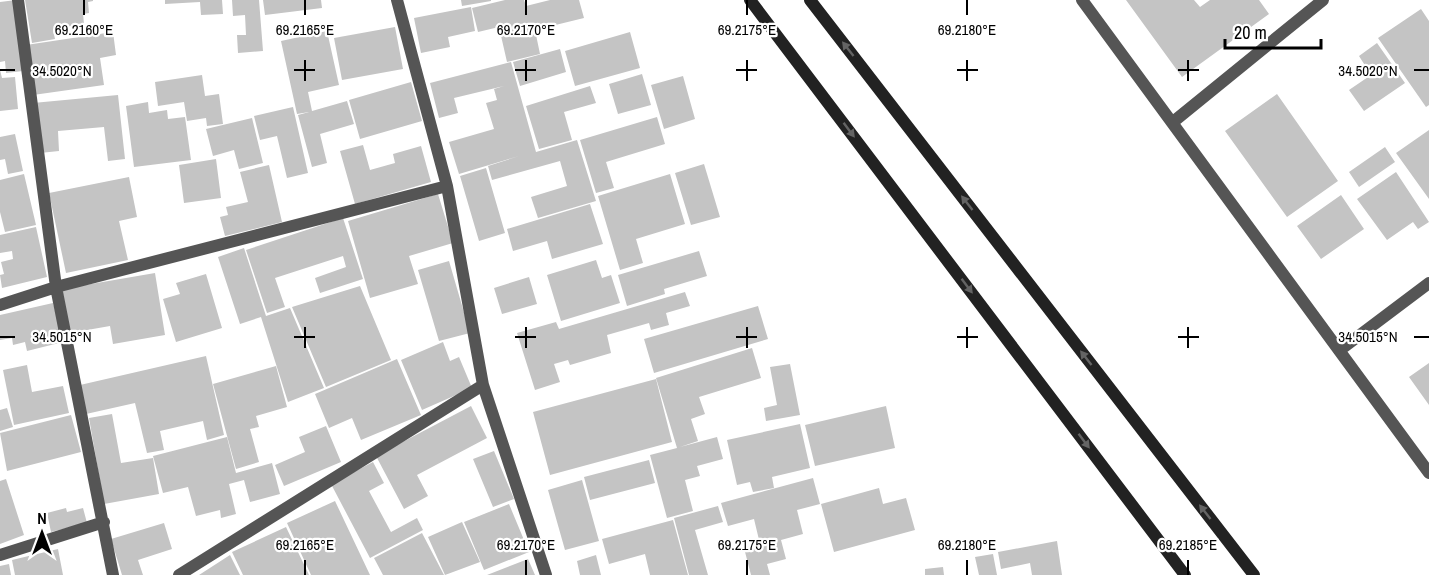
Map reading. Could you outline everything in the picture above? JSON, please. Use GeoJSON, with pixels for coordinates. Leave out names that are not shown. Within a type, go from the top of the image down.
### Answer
{"type":"FeatureCollection","features":[{"type":"Feature","properties":{"kind":"main road"},"geometry":{"type":"LineString","coordinates":[[750,0],[1185,575]]}},
{"type":"Feature","properties":{"kind":"main road"},"geometry":{"type":"LineString","coordinates":[[810,0],[1254,575]]}},
{"type":"Feature","properties":{"kind":"street"},"geometry":{"type":"LineString","coordinates":[[18,0],[56,288],[113,575]]}},
{"type":"Feature","properties":{"kind":"street"},"geometry":{"type":"LineString","coordinates":[[398,0],[447,186],[483,385],[546,575]]}},
{"type":"Feature","properties":{"kind":"street"},"geometry":{"type":"LineString","coordinates":[[1083,0],[1429,473]]}},
{"type":"Feature","properties":{"kind":"street"},"geometry":{"type":"LineString","coordinates":[[1173,122],[1323,0]]}},
{"type":"Feature","properties":{"kind":"street"},"geometry":{"type":"LineString","coordinates":[[0,305],[56,288],[447,186]]}},
{"type":"Feature","properties":{"kind":"street"},"geometry":{"type":"LineString","coordinates":[[1340,350],[1429,283]]}},
{"type":"Feature","properties":{"kind":"street"},"geometry":{"type":"LineString","coordinates":[[179,575],[483,385]]}},
{"type":"Feature","properties":{"kind":"street"},"geometry":{"type":"LineString","coordinates":[[0,555],[104,522]]}},
{"type":"Feature","properties":{"kind":"building"},"geometry":{"type":"Polygon","coordinates":[[[16,0],[23,71],[6,73],[5,61],[0,62],[0,2],[16,0]]]}},
{"type":"Feature","properties":{"kind":"building"},"geometry":{"type":"Polygon","coordinates":[[[25,0],[93,1],[88,2],[89,13],[83,14],[84,24],[53,29],[55,39],[32,43],[25,0]]]}},
{"type":"Feature","properties":{"kind":"building"},"geometry":{"type":"Polygon","coordinates":[[[165,0],[222,0],[223,14],[201,15],[200,2],[165,4],[165,0]]]}},
{"type":"Feature","properties":{"kind":"building"},"geometry":{"type":"Polygon","coordinates":[[[232,0],[259,0],[263,51],[238,53],[237,35],[246,35],[245,15],[233,16],[232,0]]]}},
{"type":"Feature","properties":{"kind":"building"},"geometry":{"type":"Polygon","coordinates":[[[263,0],[321,0],[322,8],[265,15],[263,0]]]}},
{"type":"Feature","properties":{"kind":"building"},"geometry":{"type":"Polygon","coordinates":[[[461,0],[491,0],[491,1],[462,6],[461,0]]]}},
{"type":"Feature","properties":{"kind":"building"},"geometry":{"type":"Polygon","coordinates":[[[505,0],[524,0],[526,6],[550,0],[579,0],[584,18],[535,30],[540,54],[507,62],[499,27],[478,32],[472,8],[505,0]]]}},
{"type":"Feature","properties":{"kind":"building"},"geometry":{"type":"Polygon","coordinates":[[[1126,0],[1194,0],[1200,7],[1210,0],[1259,0],[1269,14],[1182,77],[1126,0]]]}},
{"type":"Feature","properties":{"kind":"building"},"geometry":{"type":"Polygon","coordinates":[[[471,7],[475,31],[448,37],[450,47],[421,53],[414,18],[471,7]]]}},
{"type":"Feature","properties":{"kind":"building"},"geometry":{"type":"Polygon","coordinates":[[[1421,9],[1429,21],[1429,105],[1426,107],[1378,38],[1421,9]]]}},
{"type":"Feature","properties":{"kind":"building"},"geometry":{"type":"Polygon","coordinates":[[[395,27],[403,69],[342,80],[334,38],[395,27]]]}},
{"type":"Feature","properties":{"kind":"building"},"geometry":{"type":"Polygon","coordinates":[[[327,31],[339,85],[308,92],[312,111],[347,101],[354,124],[320,134],[327,163],[312,167],[298,115],[309,112],[297,114],[281,41],[327,31]]]}},
{"type":"Feature","properties":{"kind":"building"},"geometry":{"type":"Polygon","coordinates":[[[113,32],[116,55],[100,58],[104,85],[33,95],[26,45],[113,32]]]}},
{"type":"Feature","properties":{"kind":"building"},"geometry":{"type":"Polygon","coordinates":[[[630,32],[640,68],[575,86],[565,51],[630,32]]]}},
{"type":"Feature","properties":{"kind":"building"},"geometry":{"type":"Polygon","coordinates":[[[1377,43],[1405,83],[1364,111],[1349,90],[1371,75],[1359,56],[1377,43]]]}},
{"type":"Feature","properties":{"kind":"building"},"geometry":{"type":"Polygon","coordinates":[[[560,49],[566,72],[520,86],[513,62],[560,49]]]}},
{"type":"Feature","properties":{"kind":"building"},"geometry":{"type":"Polygon","coordinates":[[[511,62],[536,152],[577,140],[596,201],[538,218],[531,197],[567,186],[560,161],[492,180],[488,166],[519,156],[459,174],[449,142],[494,129],[486,103],[497,100],[494,89],[504,86],[454,98],[458,113],[439,118],[430,83],[511,62]]]}},
{"type":"Feature","properties":{"kind":"building"},"geometry":{"type":"Polygon","coordinates":[[[0,70],[2,78],[15,77],[18,109],[0,111],[0,70]]]}},
{"type":"Feature","properties":{"kind":"building"},"geometry":{"type":"Polygon","coordinates":[[[642,74],[651,105],[618,114],[609,84],[642,74]]]}},
{"type":"Feature","properties":{"kind":"building"},"geometry":{"type":"Polygon","coordinates":[[[202,75],[205,96],[219,94],[223,124],[207,126],[206,118],[187,121],[184,102],[158,106],[155,82],[202,75]]]}},
{"type":"Feature","properties":{"kind":"building"},"geometry":{"type":"Polygon","coordinates":[[[683,76],[695,119],[664,129],[651,85],[683,76]]]}},
{"type":"Feature","properties":{"kind":"building"},"geometry":{"type":"Polygon","coordinates":[[[411,82],[422,121],[360,139],[349,100],[411,82]]]}},
{"type":"Feature","properties":{"kind":"building"},"geometry":{"type":"Polygon","coordinates":[[[590,86],[596,103],[564,112],[572,140],[539,149],[526,106],[590,86]]]}},
{"type":"Feature","properties":{"kind":"building"},"geometry":{"type":"Polygon","coordinates":[[[1277,94],[1338,181],[1287,217],[1225,131],[1277,94]]]}},
{"type":"Feature","properties":{"kind":"building"},"geometry":{"type":"Polygon","coordinates":[[[118,95],[125,159],[108,161],[104,127],[58,131],[59,151],[40,153],[33,103],[118,95]]]}},
{"type":"Feature","properties":{"kind":"building"},"geometry":{"type":"Polygon","coordinates":[[[148,102],[149,113],[167,110],[168,119],[185,117],[191,160],[134,167],[126,106],[148,102]]]}},
{"type":"Feature","properties":{"kind":"building"},"geometry":{"type":"Polygon","coordinates":[[[293,107],[308,173],[287,178],[277,136],[260,140],[254,116],[293,107]]]}},
{"type":"Feature","properties":{"kind":"building"},"geometry":{"type":"Polygon","coordinates":[[[657,117],[665,144],[606,162],[614,188],[596,193],[580,140],[657,117]]]}},
{"type":"Feature","properties":{"kind":"building"},"geometry":{"type":"Polygon","coordinates":[[[252,118],[263,163],[239,169],[234,150],[213,156],[206,129],[252,118]]]}},
{"type":"Feature","properties":{"kind":"building"},"geometry":{"type":"Polygon","coordinates":[[[1429,130],[1429,199],[1396,153],[1429,130]]]}},
{"type":"Feature","properties":{"kind":"building"},"geometry":{"type":"Polygon","coordinates":[[[15,134],[23,171],[8,174],[5,159],[0,160],[0,137],[15,134]]]}},
{"type":"Feature","properties":{"kind":"building"},"geometry":{"type":"Polygon","coordinates":[[[363,145],[370,170],[395,163],[393,154],[421,146],[431,182],[355,204],[340,151],[363,145]]]}},
{"type":"Feature","properties":{"kind":"building"},"geometry":{"type":"Polygon","coordinates":[[[1385,147],[1395,162],[1359,187],[1349,172],[1385,147]]]}},
{"type":"Feature","properties":{"kind":"building"},"geometry":{"type":"Polygon","coordinates":[[[216,159],[221,198],[184,203],[179,165],[216,159]]]}},
{"type":"Feature","properties":{"kind":"building"},"geometry":{"type":"Polygon","coordinates":[[[704,164],[720,217],[691,225],[675,173],[704,164]]]}},
{"type":"Feature","properties":{"kind":"building"},"geometry":{"type":"Polygon","coordinates":[[[269,165],[282,222],[225,236],[220,217],[228,215],[226,207],[248,202],[240,172],[269,165]]]}},
{"type":"Feature","properties":{"kind":"building"},"geometry":{"type":"Polygon","coordinates":[[[486,168],[505,233],[479,241],[460,176],[486,168]]]}},
{"type":"Feature","properties":{"kind":"building"},"geometry":{"type":"Polygon","coordinates":[[[1396,172],[1429,222],[1418,229],[1413,222],[1387,240],[1357,199],[1396,172]]]}},
{"type":"Feature","properties":{"kind":"building"},"geometry":{"type":"Polygon","coordinates":[[[24,174],[36,225],[5,232],[0,212],[0,180],[24,174]]]}},
{"type":"Feature","properties":{"kind":"building"},"geometry":{"type":"Polygon","coordinates":[[[670,174],[685,224],[636,239],[643,263],[620,270],[598,196],[670,174]]]}},
{"type":"Feature","properties":{"kind":"building"},"geometry":{"type":"Polygon","coordinates":[[[129,177],[137,217],[119,221],[128,260],[66,273],[49,193],[129,177]]]}},
{"type":"Feature","properties":{"kind":"building"},"geometry":{"type":"Polygon","coordinates":[[[438,194],[453,243],[409,256],[418,284],[370,298],[348,221],[438,194]]]}},
{"type":"Feature","properties":{"kind":"building"},"geometry":{"type":"Polygon","coordinates":[[[1341,195],[1364,229],[1321,259],[1297,226],[1341,195]]]}},
{"type":"Feature","properties":{"kind":"building"},"geometry":{"type":"Polygon","coordinates":[[[590,204],[603,244],[552,259],[547,241],[513,251],[507,229],[590,204]]]}},
{"type":"Feature","properties":{"kind":"building"},"geometry":{"type":"Polygon","coordinates":[[[343,218],[363,279],[320,293],[315,278],[346,267],[343,256],[275,278],[285,307],[267,313],[246,250],[343,218]]]}},
{"type":"Feature","properties":{"kind":"building"},"geometry":{"type":"Polygon","coordinates":[[[36,227],[47,277],[2,288],[0,275],[4,274],[1,262],[13,259],[12,251],[0,253],[0,235],[36,227]]]}},
{"type":"Feature","properties":{"kind":"building"},"geometry":{"type":"Polygon","coordinates":[[[244,248],[266,316],[290,308],[324,388],[288,402],[261,317],[240,324],[218,257],[244,248]]]}},
{"type":"Feature","properties":{"kind":"building"},"geometry":{"type":"Polygon","coordinates":[[[699,251],[707,276],[664,289],[665,294],[627,306],[618,275],[699,251]]]}},
{"type":"Feature","properties":{"kind":"building"},"geometry":{"type":"Polygon","coordinates":[[[596,260],[602,278],[611,275],[620,303],[561,321],[547,275],[596,260]]]}},
{"type":"Feature","properties":{"kind":"building"},"geometry":{"type":"Polygon","coordinates":[[[449,261],[470,333],[439,341],[418,270],[449,261]]]}},
{"type":"Feature","properties":{"kind":"building"},"geometry":{"type":"Polygon","coordinates":[[[155,273],[165,335],[113,344],[110,326],[70,333],[62,289],[155,273]]]}},
{"type":"Feature","properties":{"kind":"building"},"geometry":{"type":"Polygon","coordinates":[[[206,274],[222,328],[176,342],[163,299],[180,294],[176,283],[206,274]]]}},
{"type":"Feature","properties":{"kind":"building"},"geometry":{"type":"Polygon","coordinates":[[[529,277],[537,304],[502,314],[494,288],[529,277]]]}},
{"type":"Feature","properties":{"kind":"building"},"geometry":{"type":"Polygon","coordinates":[[[360,286],[391,360],[326,387],[292,307],[360,286]]]}},
{"type":"Feature","properties":{"kind":"building"},"geometry":{"type":"Polygon","coordinates":[[[685,292],[690,306],[666,313],[669,325],[651,330],[649,323],[607,335],[611,353],[570,365],[568,360],[554,364],[560,382],[535,390],[517,333],[556,322],[559,329],[685,292]]]}},
{"type":"Feature","properties":{"kind":"building"},"geometry":{"type":"Polygon","coordinates":[[[53,303],[63,342],[27,351],[25,342],[13,345],[12,338],[0,340],[0,315],[53,303]]]}},
{"type":"Feature","properties":{"kind":"building"},"geometry":{"type":"Polygon","coordinates":[[[758,306],[768,339],[654,373],[644,339],[758,306]]]}},
{"type":"Feature","properties":{"kind":"building"},"geometry":{"type":"Polygon","coordinates":[[[443,342],[450,361],[459,357],[472,388],[422,410],[401,360],[443,342]]]}},
{"type":"Feature","properties":{"kind":"building"},"geometry":{"type":"Polygon","coordinates":[[[752,348],[761,378],[699,397],[705,414],[691,419],[698,441],[680,447],[717,437],[723,459],[697,466],[700,476],[685,480],[693,511],[667,518],[650,455],[677,448],[656,378],[752,348]]]}},
{"type":"Feature","properties":{"kind":"building"},"geometry":{"type":"Polygon","coordinates":[[[206,356],[224,435],[207,440],[203,421],[160,431],[164,450],[147,453],[135,403],[86,414],[80,385],[206,356]]]}},
{"type":"Feature","properties":{"kind":"building"},"geometry":{"type":"Polygon","coordinates":[[[397,359],[421,415],[361,440],[352,418],[329,428],[315,394],[397,359]]]}},
{"type":"Feature","properties":{"kind":"building"},"geometry":{"type":"Polygon","coordinates":[[[1429,363],[1429,405],[1409,377],[1429,363]]]}},
{"type":"Feature","properties":{"kind":"building"},"geometry":{"type":"Polygon","coordinates":[[[790,364],[800,415],[766,421],[764,408],[777,405],[770,367],[790,364]]]}},
{"type":"Feature","properties":{"kind":"building"},"geometry":{"type":"Polygon","coordinates":[[[27,365],[32,392],[63,386],[69,413],[14,425],[3,370],[27,365]]]}},
{"type":"Feature","properties":{"kind":"building"},"geometry":{"type":"Polygon","coordinates":[[[276,366],[287,407],[256,416],[259,427],[250,429],[259,462],[236,469],[213,384],[276,366]]]}},
{"type":"Feature","properties":{"kind":"building"},"geometry":{"type":"Polygon","coordinates":[[[656,379],[672,442],[550,475],[533,412],[656,379]]]}},
{"type":"Feature","properties":{"kind":"building"},"geometry":{"type":"Polygon","coordinates":[[[471,406],[487,438],[417,475],[428,496],[404,509],[376,456],[471,406]]]}},
{"type":"Feature","properties":{"kind":"building"},"geometry":{"type":"Polygon","coordinates":[[[886,406],[895,448],[815,466],[805,425],[886,406]]]}},
{"type":"Feature","properties":{"kind":"building"},"geometry":{"type":"Polygon","coordinates":[[[7,408],[13,427],[0,431],[0,410],[7,408]]]}},
{"type":"Feature","properties":{"kind":"building"},"geometry":{"type":"Polygon","coordinates":[[[112,414],[121,463],[153,458],[159,494],[104,504],[89,418],[112,414]]]}},
{"type":"Feature","properties":{"kind":"building"},"geometry":{"type":"Polygon","coordinates":[[[71,415],[81,452],[7,471],[0,433],[71,415]]]}},
{"type":"Feature","properties":{"kind":"building"},"geometry":{"type":"Polygon","coordinates":[[[800,424],[810,468],[772,477],[774,488],[753,492],[750,482],[737,485],[727,440],[800,424]]]}},
{"type":"Feature","properties":{"kind":"building"},"geometry":{"type":"Polygon","coordinates":[[[326,426],[341,462],[284,486],[275,465],[305,452],[299,437],[326,426]]]}},
{"type":"Feature","properties":{"kind":"building"},"geometry":{"type":"Polygon","coordinates":[[[227,437],[236,473],[272,463],[280,494],[250,502],[244,480],[229,484],[236,514],[221,518],[220,510],[196,516],[188,487],[163,493],[153,456],[227,437]]]}},
{"type":"Feature","properties":{"kind":"building"},"geometry":{"type":"Polygon","coordinates":[[[494,451],[514,499],[493,507],[473,459],[494,451]]]}},
{"type":"Feature","properties":{"kind":"building"},"geometry":{"type":"Polygon","coordinates":[[[649,460],[655,483],[590,500],[584,477],[649,460]]]}},
{"type":"Feature","properties":{"kind":"building"},"geometry":{"type":"Polygon","coordinates":[[[373,462],[384,483],[369,491],[391,532],[417,518],[423,530],[370,558],[331,484],[373,462]]]}},
{"type":"Feature","properties":{"kind":"building"},"geometry":{"type":"Polygon","coordinates":[[[813,478],[820,504],[797,510],[803,534],[781,540],[786,559],[767,564],[770,575],[751,575],[744,548],[760,544],[754,519],[728,526],[721,503],[813,478]]]}},
{"type":"Feature","properties":{"kind":"building"},"geometry":{"type":"Polygon","coordinates":[[[6,479],[24,535],[0,544],[0,481],[6,479]]]}},
{"type":"Feature","properties":{"kind":"building"},"geometry":{"type":"Polygon","coordinates":[[[582,480],[599,541],[565,550],[548,490],[582,480]]]}},
{"type":"Feature","properties":{"kind":"building"},"geometry":{"type":"Polygon","coordinates":[[[879,488],[883,504],[906,498],[915,530],[834,552],[821,504],[879,488]]]}},
{"type":"Feature","properties":{"kind":"building"},"geometry":{"type":"Polygon","coordinates":[[[335,501],[370,575],[311,575],[287,523],[335,501]]]}},
{"type":"Feature","properties":{"kind":"building"},"geometry":{"type":"Polygon","coordinates":[[[509,504],[529,552],[484,570],[464,522],[509,504]]]}},
{"type":"Feature","properties":{"kind":"building"},"geometry":{"type":"Polygon","coordinates":[[[718,506],[723,522],[695,530],[708,575],[689,575],[674,518],[718,506]]]}},
{"type":"Feature","properties":{"kind":"building"},"geometry":{"type":"Polygon","coordinates":[[[66,508],[67,512],[83,508],[87,523],[51,532],[47,513],[66,508]]]}},
{"type":"Feature","properties":{"kind":"building"},"geometry":{"type":"Polygon","coordinates":[[[673,520],[688,575],[650,575],[645,554],[609,564],[602,539],[673,520]]]}},
{"type":"Feature","properties":{"kind":"building"},"geometry":{"type":"Polygon","coordinates":[[[462,522],[480,562],[445,575],[428,537],[462,522]]]}},
{"type":"Feature","properties":{"kind":"building"},"geometry":{"type":"Polygon","coordinates":[[[164,523],[172,549],[138,560],[143,575],[122,575],[111,539],[164,523]]]}},
{"type":"Feature","properties":{"kind":"building"},"geometry":{"type":"Polygon","coordinates":[[[286,527],[309,575],[243,575],[232,552],[286,527]]]}},
{"type":"Feature","properties":{"kind":"building"},"geometry":{"type":"Polygon","coordinates":[[[422,533],[444,575],[383,575],[374,558],[422,533]]]}},
{"type":"Feature","properties":{"kind":"building"},"geometry":{"type":"Polygon","coordinates":[[[1057,541],[1062,575],[1032,575],[1030,563],[1001,569],[998,552],[1057,541]]]}},
{"type":"Feature","properties":{"kind":"building"},"geometry":{"type":"Polygon","coordinates":[[[58,549],[63,575],[15,575],[12,560],[58,549]]]}},
{"type":"Feature","properties":{"kind":"building"},"geometry":{"type":"Polygon","coordinates":[[[993,554],[997,575],[979,575],[975,557],[993,554]]]}},
{"type":"Feature","properties":{"kind":"building"},"geometry":{"type":"Polygon","coordinates":[[[230,555],[240,575],[199,575],[230,555]]]}},
{"type":"Feature","properties":{"kind":"building"},"geometry":{"type":"Polygon","coordinates":[[[596,555],[601,575],[580,575],[577,561],[596,555]]]}},
{"type":"Feature","properties":{"kind":"building"},"geometry":{"type":"Polygon","coordinates":[[[528,559],[535,575],[487,575],[528,559]]]}},
{"type":"Feature","properties":{"kind":"building"},"geometry":{"type":"Polygon","coordinates":[[[9,564],[11,575],[0,575],[0,566],[9,564]]]}},
{"type":"Feature","properties":{"kind":"building"},"geometry":{"type":"Polygon","coordinates":[[[943,567],[944,575],[925,575],[925,569],[943,567]]]}}]}
